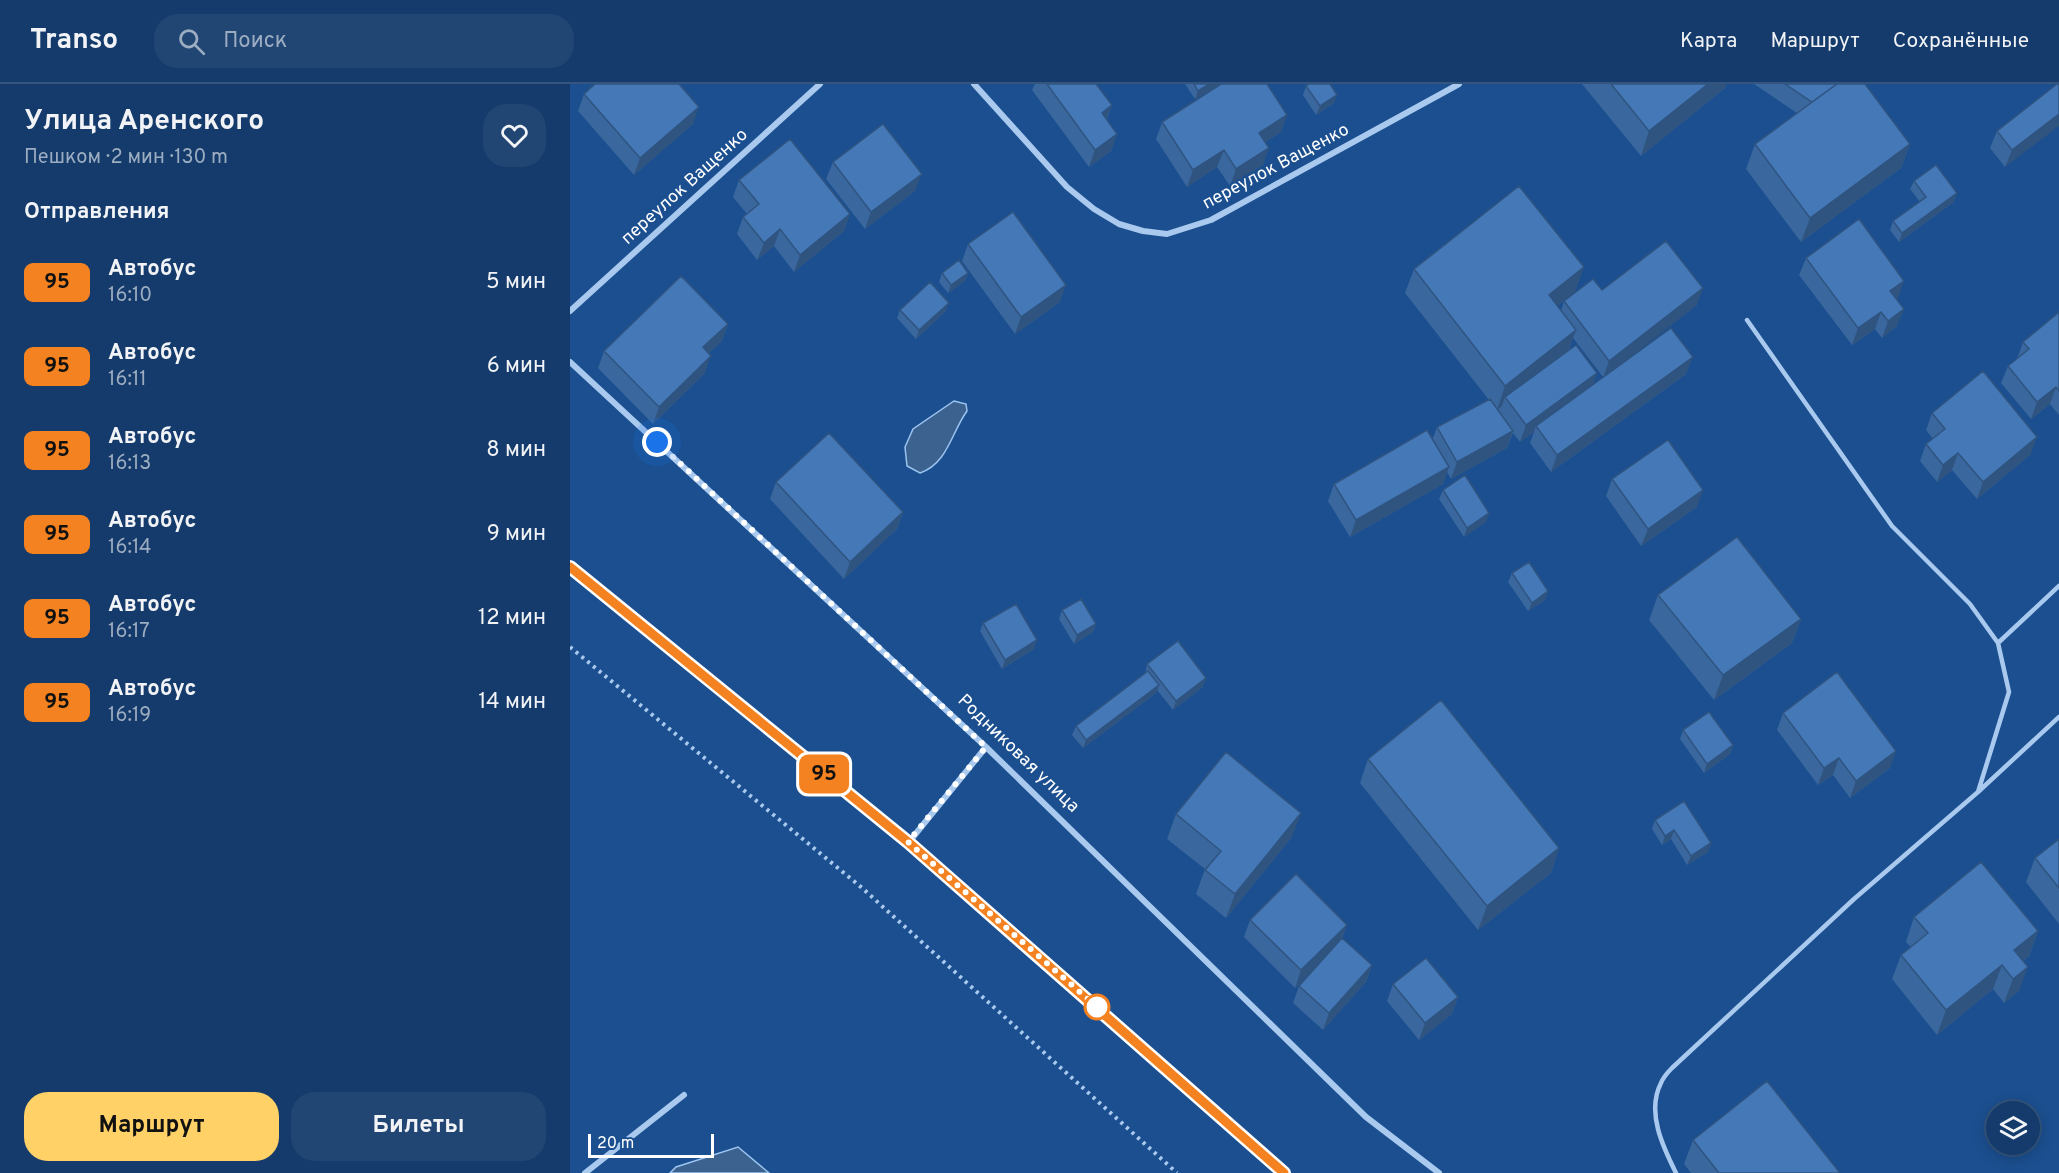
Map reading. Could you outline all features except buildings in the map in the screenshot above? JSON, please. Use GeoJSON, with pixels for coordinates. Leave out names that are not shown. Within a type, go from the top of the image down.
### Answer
{"type":"FeatureCollection","features":[{"type":"Feature","properties":{"kind":"main road"},"geometry":{"type":"LineString","coordinates":[[570,567],[908,842],[1284,1173]]}},
{"type":"Feature","properties":{"kind":"street","name":"переулок Ващенко"},"geometry":{"type":"LineString","coordinates":[[570,312],[820,84]]}},
{"type":"Feature","properties":{"kind":"street","name":"переулок Ващенко"},"geometry":{"type":"LineString","coordinates":[[974,84],[1067,187],[1094,209],[1119,224],[1143,231],[1167,234],[1211,220],[1459,84]]}},
{"type":"Feature","properties":{"kind":"street","name":"Родниковая улица"},"geometry":{"type":"LineString","coordinates":[[570,362],[986,747],[1366,1117],[1439,1173]]}},
{"type":"Feature","properties":{"kind":"street"},"geometry":{"type":"LineString","coordinates":[[908,842],[986,747]]}},
{"type":"Feature","properties":{"kind":"street"},"geometry":{"type":"LineString","coordinates":[[585,1173],[684,1095]]}},
{"type":"Feature","properties":{"kind":"lane"},"geometry":{"type":"LineString","coordinates":[[1747,320],[1892,526],[1970,604],[1998,643],[2009,692],[1978,792]]}},
{"type":"Feature","properties":{"kind":"lane"},"geometry":{"type":"LineString","coordinates":[[1998,643],[2059,586]]}},
{"type":"Feature","properties":{"kind":"lane"},"geometry":{"type":"LineString","coordinates":[[1676,1173],[1663,1145],[1657,1122],[1655,1100],[1661,1083],[1672,1068],[1854,899],[1978,792],[2059,717]]}},
{"type":"Feature","properties":{"kind":"path"},"geometry":{"type":"LineString","coordinates":[[570,647],[861,887],[1177,1173]]}},
{"type":"Feature","properties":{"kind":"water"},"geometry":{"type":"Polygon","coordinates":[[[954,401],[966,404],[967,411],[943,455],[937,462],[920,473],[907,466],[905,447],[913,429],[954,401]]]}},
{"type":"Feature","properties":{"kind":"water"},"geometry":{"type":"Polygon","coordinates":[[[738,1147],[769,1173],[670,1173],[676,1167],[738,1147]]]}},
{"type":"Feature","properties":{"kind":"bus line","name":"95"},"geometry":{"type":"LineString","coordinates":[[570,567],[908,842],[1284,1173]]}},
{"type":"Feature","properties":{"kind":"route"},"geometry":{"type":"LineString","coordinates":[[657,442],[986,747],[908,842],[1097,1007]]}}]}
